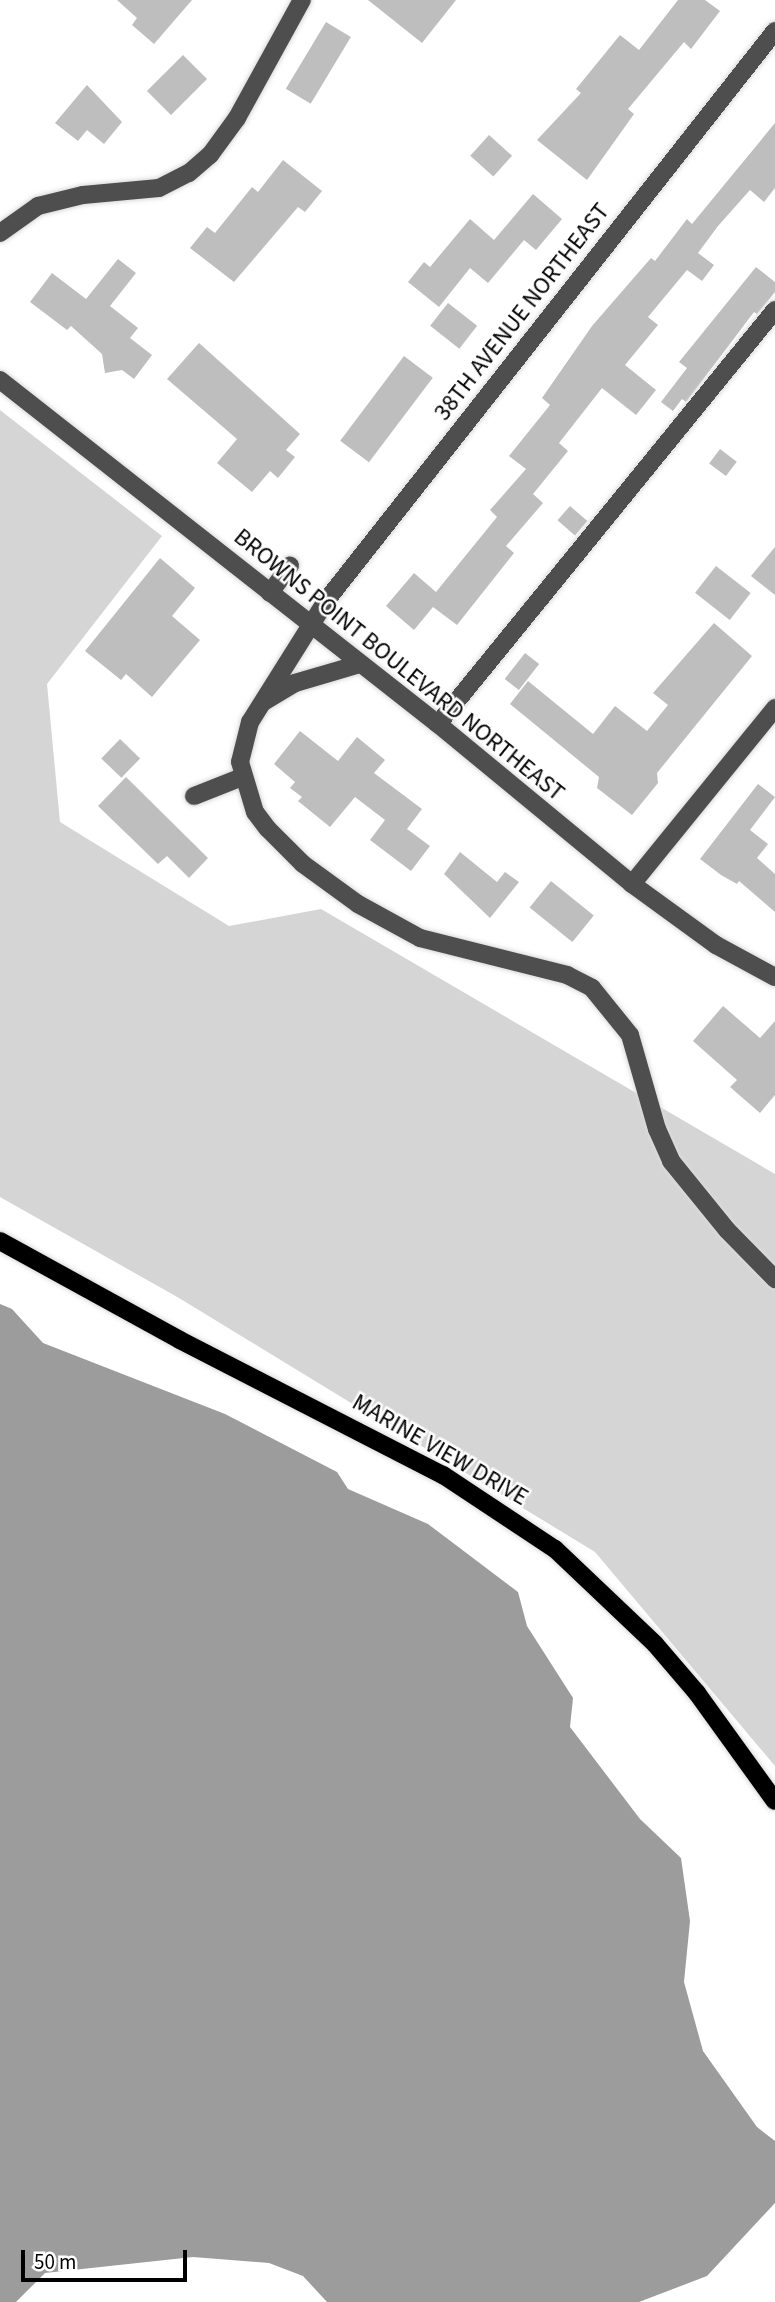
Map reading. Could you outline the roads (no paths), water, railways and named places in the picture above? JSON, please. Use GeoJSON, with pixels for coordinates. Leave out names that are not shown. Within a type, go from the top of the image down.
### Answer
{"type":"FeatureCollection","features":[{"type":"Feature","properties":{"kind":"main road","name":"MARINE VIEW DRIVE"},"geometry":{"type":"LineString","coordinates":[[0,1241],[443,1475],[555,1549],[604,1591],[663,1653],[775,1801]]}},
{"type":"Feature","properties":{"kind":"street"},"geometry":{"type":"LineString","coordinates":[[0,233],[38,206],[83,195],[159,188],[189,173],[210,155],[237,118],[302,0]]}},
{"type":"Feature","properties":{"kind":"street","name":"38TH AVENUE NORTHEAST"},"geometry":{"type":"LineString","coordinates":[[242,777],[241,748],[262,702],[341,581],[775,31]]}},
{"type":"Feature","properties":{"kind":"street"},"geometry":{"type":"LineString","coordinates":[[438,724],[775,310]]}},
{"type":"Feature","properties":{"kind":"street","name":"BROWNS POINT BOULEVARD NORTHEAST"},"geometry":{"type":"LineString","coordinates":[[0,380],[438,724],[632,884],[716,945],[775,977]]}},
{"type":"Feature","properties":{"kind":"street"},"geometry":{"type":"LineString","coordinates":[[270,593],[290,565]]}},
{"type":"Feature","properties":{"kind":"street"},"geometry":{"type":"LineString","coordinates":[[262,702],[295,683],[360,664]]}},
{"type":"Feature","properties":{"kind":"street"},"geometry":{"type":"LineString","coordinates":[[632,884],[775,708]]}},
{"type":"Feature","properties":{"kind":"street"},"geometry":{"type":"LineString","coordinates":[[194,796],[242,777],[255,812],[288,851],[381,919],[420,938],[567,975],[592,988],[630,1035],[657,1129],[671,1161],[727,1230],[775,1279]]}}]}
